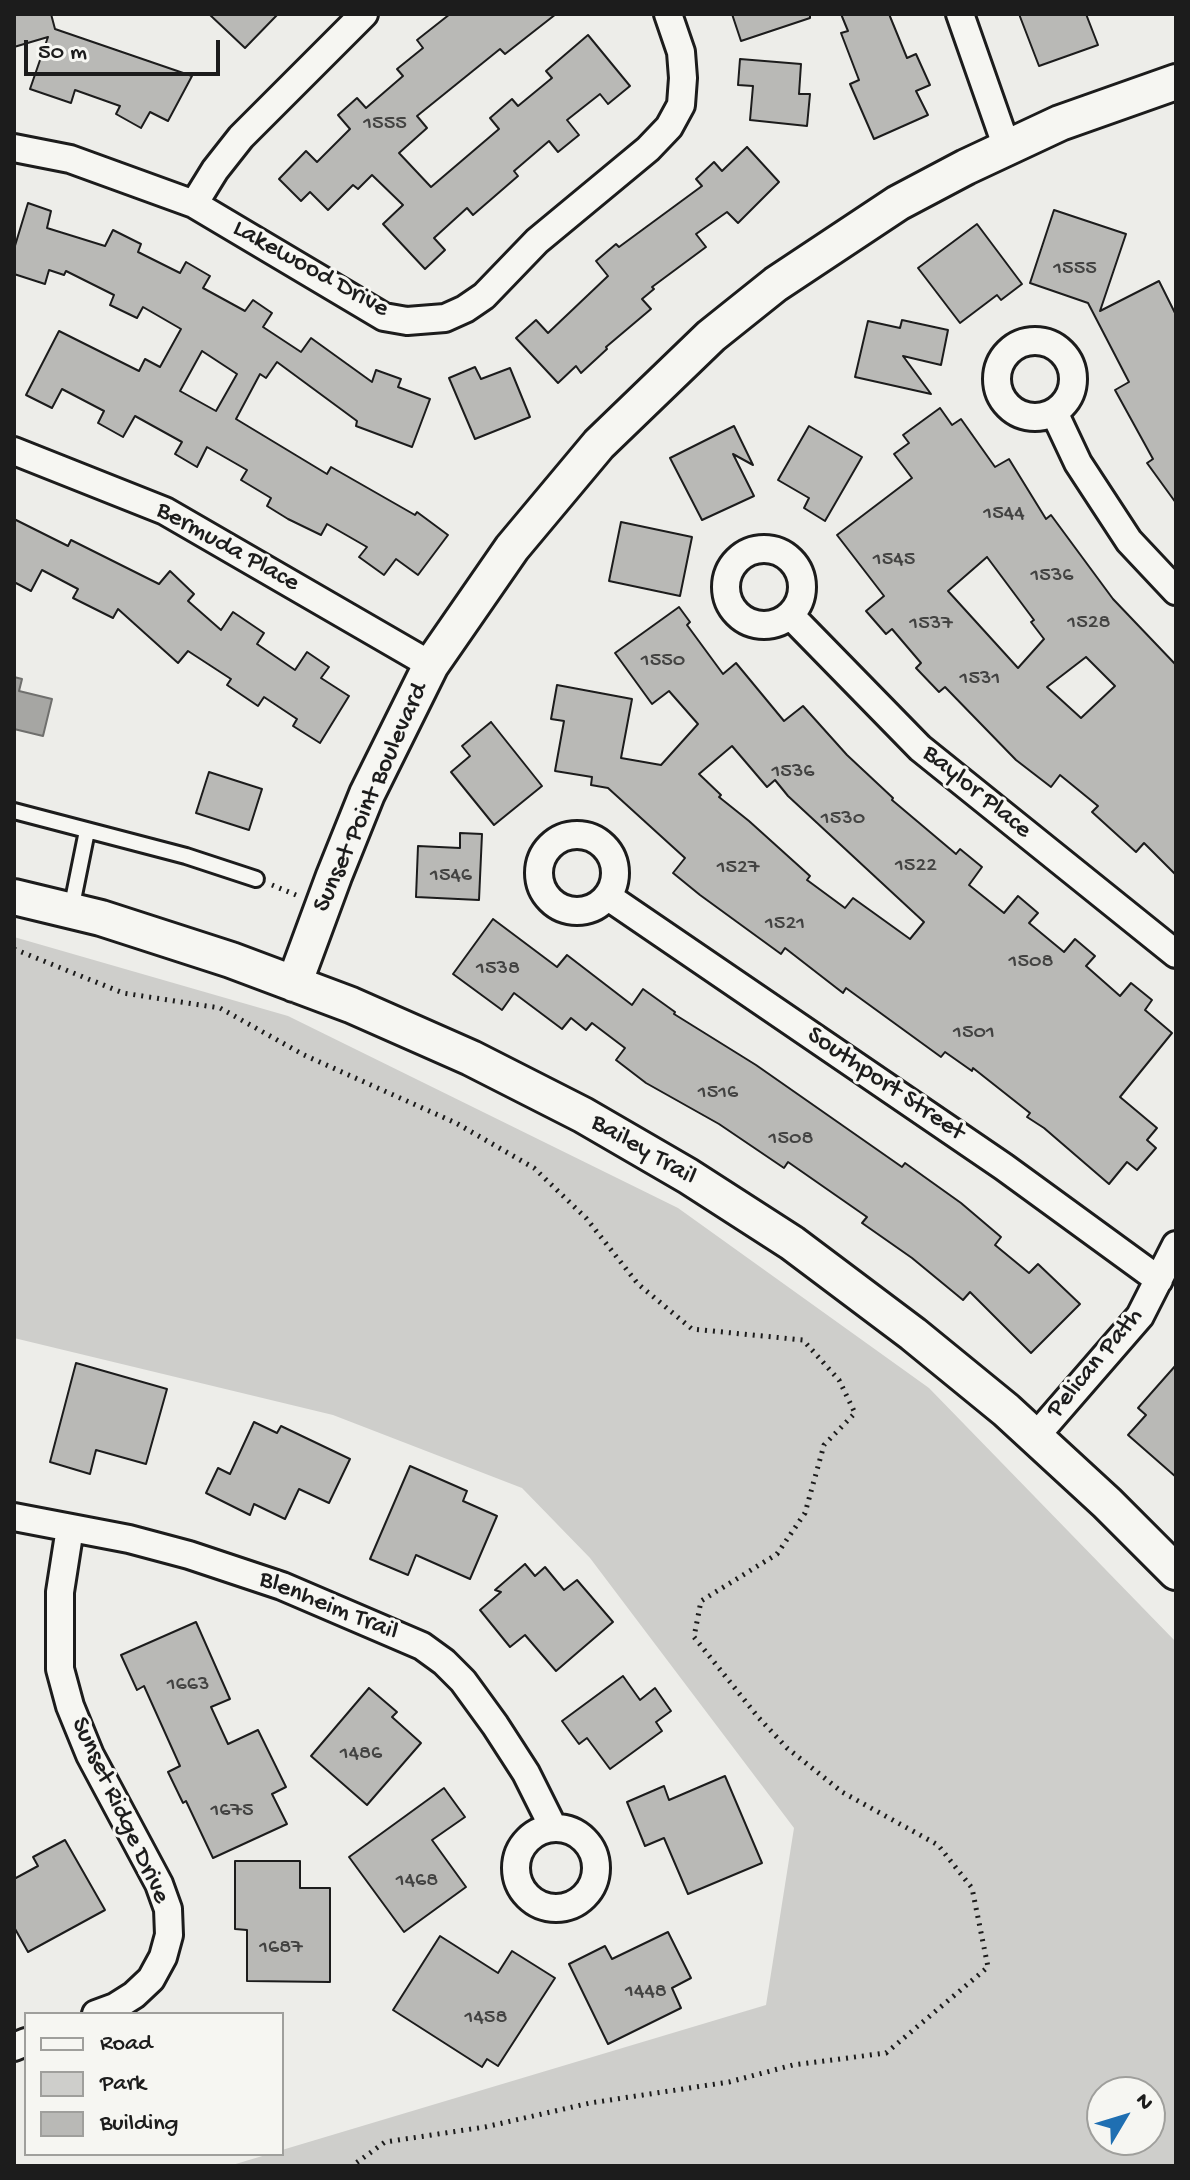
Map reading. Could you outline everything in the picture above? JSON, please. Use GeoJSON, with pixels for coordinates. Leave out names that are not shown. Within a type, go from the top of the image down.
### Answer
{"type":"FeatureCollection","features":[{"type":"Feature","properties":{"kind":"street"},"geometry":{"type":"LineString","coordinates":[[194,204],[241,137],[363,14]]}},
{"type":"Feature","properties":{"kind":"street","name":"Lakewood Drive"},"geometry":{"type":"LineString","coordinates":[[14,148],[70,159],[194,204],[384,317],[407,321],[445,318],[484,296],[537,241],[648,149],[669,127],[681,105],[683,78],[681,52],[668,14]]}},
{"type":"Feature","properties":{"kind":"street"},"geometry":{"type":"LineString","coordinates":[[960,14],[1007,148]]}},
{"type":"Feature","properties":{"kind":"street","name":"Sunset Point Boulevard"},"geometry":{"type":"LineString","coordinates":[[294,984],[367,794],[431,665],[512,548],[599,444],[711,336],[776,284],[898,203],[1060,123],[1176,82]]}},
{"type":"Feature","properties":{"kind":"street"},"geometry":{"type":"LineString","coordinates":[[1054,412],[1078,463],[1129,541],[1176,591]]}},
{"type":"Feature","properties":{"kind":"street","name":"Bermuda Place"},"geometry":{"type":"LineString","coordinates":[[14,451],[165,511],[431,665]]}},
{"type":"Feature","properties":{"kind":"street","name":"Baylor Place"},"geometry":{"type":"LineString","coordinates":[[790,615],[920,748],[1176,954]]}},
{"type":"Feature","properties":{"kind":"street","name":"Southport Street"},"geometry":{"type":"LineString","coordinates":[[607,896],[1004,1167],[1159,1280]]}},
{"type":"Feature","properties":{"kind":"street","name":"Bailey Trail"},"geometry":{"type":"LineString","coordinates":[[14,897],[71,911],[216,956],[351,1005],[471,1058],[583,1115],[688,1176],[792,1243],[913,1334],[1035,1437],[1176,1572]]}},
{"type":"Feature","properties":{"kind":"street","name":"Pelican Path"},"geometry":{"type":"LineString","coordinates":[[1035,1437],[1140,1316],[1176,1245]]}},
{"type":"Feature","properties":{"kind":"street","name":"Blenheim Trail"},"geometry":{"type":"LineString","coordinates":[[14,1517],[129,1539],[189,1555],[282,1586],[422,1646],[463,1681],[495,1725],[526,1773],[553,1827]]}},
{"type":"Feature","properties":{"kind":"street","name":"Sunset Ridge Drive"},"geometry":{"type":"LineString","coordinates":[[70,1528],[60,1592],[60,1669],[70,1706],[90,1755],[159,1884],[168,1909],[169,1935],[163,1957],[151,1979],[134,1995],[101,2012]]}},
{"type":"Feature","properties":{"kind":"lane"},"geometry":{"type":"LineString","coordinates":[[14,811],[186,856],[256,879]]}},
{"type":"Feature","properties":{"kind":"lane"},"geometry":{"type":"LineString","coordinates":[[71,911],[87,831]]}},
{"type":"Feature","properties":{"kind":"path"},"geometry":{"type":"LineString","coordinates":[[256,879],[323,907]]}},
{"type":"Feature","properties":{"kind":"path"},"geometry":{"type":"LineString","coordinates":[[14,949],[123,993],[220,1008],[304,1055],[456,1123],[534,1168],[586,1218],[638,1284],[692,1329],[803,1340],[839,1380],[855,1413],[824,1445],[805,1513],[777,1554],[701,1601],[694,1637],[787,1748],[842,1792],[938,1845],[972,1888],[988,1967],[886,2053],[793,2065],[729,2082],[680,2087],[590,2103],[485,2127],[385,2142],[352,2166]]}},
{"type":"Feature","properties":{"kind":"green space"},"geometry":{"type":"Polygon","coordinates":[[[14,937],[288,1016],[678,1208],[929,1388],[1176,1642],[1176,2166],[229,2166],[262,2156],[284,2156],[284,2149],[766,2005],[794,1828],[590,1558],[522,1488],[333,1415],[14,1338],[14,937]]]}},
{"type":"Feature","properties":{"kind":"shaded area"},"geometry":{"type":"Polygon","coordinates":[[[14,677],[22,679],[19,691],[52,699],[43,736],[14,729],[14,677]]]}},
{"type":"Feature","properties":{"kind":"building"},"geometry":{"type":"Polygon","coordinates":[[[14,14],[51,14],[55,29],[192,76],[168,121],[150,112],[141,128],[116,114],[120,106],[75,90],[71,103],[30,89],[48,37],[14,47],[14,14]]]}},
{"type":"Feature","properties":{"kind":"building"},"geometry":{"type":"Polygon","coordinates":[[[209,14],[278,14],[245,48],[209,14]]]}},
{"type":"Feature","properties":{"kind":"building"},"geometry":{"type":"Polygon","coordinates":[[[450,14],[556,14],[505,54],[500,49],[417,116],[427,128],[399,153],[431,187],[499,129],[490,118],[512,99],[518,106],[552,78],[546,71],[588,35],[630,86],[608,104],[600,94],[567,120],[579,135],[558,152],[549,141],[514,171],[518,176],[473,215],[467,208],[434,238],[445,250],[425,269],[383,224],[403,205],[372,175],[358,189],[353,185],[328,210],[310,192],[301,201],[279,179],[306,151],[317,162],[350,129],[338,115],[357,98],[366,108],[403,76],[397,69],[423,48],[417,40],[450,14]]]}},
{"type":"Feature","properties":{"kind":"building"},"geometry":{"type":"Polygon","coordinates":[[[732,14],[810,14],[810,18],[741,41],[732,14]]]}},
{"type":"Feature","properties":{"kind":"building"},"geometry":{"type":"Polygon","coordinates":[[[841,14],[889,14],[907,58],[916,54],[930,85],[916,91],[928,115],[874,139],[850,84],[859,80],[841,33],[848,31],[841,14]]]}},
{"type":"Feature","properties":{"kind":"building"},"geometry":{"type":"Polygon","coordinates":[[[1019,14],[1086,14],[1098,45],[1039,66],[1019,14]]]}},
{"type":"Feature","properties":{"kind":"building"},"geometry":{"type":"Polygon","coordinates":[[[740,59],[801,64],[799,94],[810,94],[807,126],[750,120],[753,86],[738,85],[740,59]]]}},
{"type":"Feature","properties":{"kind":"building"},"geometry":{"type":"Polygon","coordinates":[[[747,147],[779,182],[738,223],[727,212],[696,234],[706,247],[652,287],[654,289],[642,299],[651,309],[581,373],[576,366],[558,383],[516,338],[536,320],[548,333],[608,276],[596,261],[702,186],[696,179],[714,162],[722,171],[747,147]]]}},
{"type":"Feature","properties":{"kind":"building"},"geometry":{"type":"Polygon","coordinates":[[[28,203],[51,211],[47,228],[105,246],[113,230],[141,244],[138,252],[180,273],[186,262],[210,276],[203,288],[245,311],[253,300],[272,313],[263,327],[301,352],[311,338],[372,382],[376,370],[401,379],[398,387],[430,399],[412,447],[356,426],[357,421],[277,362],[266,378],[260,374],[236,419],[327,474],[331,467],[415,515],[417,512],[448,535],[418,575],[396,559],[384,575],[359,557],[367,547],[327,524],[321,535],[267,506],[271,498],[241,480],[247,470],[207,447],[197,467],[175,454],[182,442],[135,416],[123,437],[98,423],[104,411],[62,389],[52,408],[26,395],[59,331],[139,371],[145,359],[160,367],[181,329],[143,307],[137,318],[110,305],[114,295],[66,271],[64,275],[49,270],[45,284],[14,274],[14,249],[28,203]],[[202,351],[180,391],[216,411],[237,374],[202,351]]]}},
{"type":"Feature","properties":{"kind":"building"},"geometry":{"type":"Polygon","coordinates":[[[1054,210],[1126,234],[1100,311],[1159,281],[1176,315],[1176,503],[1147,463],[1153,459],[1115,390],[1129,382],[1088,303],[1030,283],[1054,210]]]}},
{"type":"Feature","properties":{"kind":"building"},"geometry":{"type":"Polygon","coordinates":[[[977,224],[1022,284],[1001,300],[997,295],[960,323],[918,268],[977,224]]]}},
{"type":"Feature","properties":{"kind":"building"},"geometry":{"type":"Polygon","coordinates":[[[902,320],[948,330],[941,365],[903,356],[931,394],[855,377],[868,321],[900,328],[902,320]]]}},
{"type":"Feature","properties":{"kind":"building"},"geometry":{"type":"Polygon","coordinates":[[[475,367],[481,379],[510,368],[530,417],[475,439],[449,378],[475,367]]]}},
{"type":"Feature","properties":{"kind":"building"},"geometry":{"type":"Polygon","coordinates":[[[940,408],[952,425],[961,419],[995,467],[1009,459],[1046,519],[1051,515],[1113,599],[1176,665],[1176,875],[1144,843],[1136,852],[1092,812],[1098,806],[1060,775],[1051,787],[1016,760],[945,687],[939,692],[916,668],[921,663],[892,629],[886,634],[866,611],[884,596],[837,535],[912,478],[894,454],[909,443],[903,435],[940,408]],[[987,557],[948,591],[1018,668],[1044,639],[1031,622],[1034,620],[987,557]],[[1086,657],[1047,687],[1081,718],[1115,686],[1086,657]]]}},
{"type":"Feature","properties":{"kind":"building"},"geometry":{"type":"Polygon","coordinates":[[[734,426],[753,465],[733,454],[754,496],[702,520],[670,458],[734,426]]]}},
{"type":"Feature","properties":{"kind":"building"},"geometry":{"type":"Polygon","coordinates":[[[809,426],[862,457],[825,521],[804,508],[809,498],[778,480],[809,426]]]}},
{"type":"Feature","properties":{"kind":"building"},"geometry":{"type":"Polygon","coordinates":[[[14,519],[68,546],[71,540],[159,584],[170,571],[194,594],[188,601],[221,630],[233,612],[264,633],[257,644],[295,670],[307,652],[329,667],[321,678],[349,696],[320,743],[293,726],[297,719],[264,697],[258,706],[227,685],[231,679],[188,651],[178,663],[118,609],[113,618],[73,598],[78,589],[42,570],[31,591],[14,582],[14,519]]]}},
{"type":"Feature","properties":{"kind":"building"},"geometry":{"type":"Polygon","coordinates":[[[621,522],[692,537],[680,596],[609,581],[621,522]]]}},
{"type":"Feature","properties":{"kind":"building"},"geometry":{"type":"Polygon","coordinates":[[[679,607],[690,622],[687,625],[723,674],[736,663],[784,721],[803,706],[892,800],[956,854],[960,849],[982,867],[969,885],[1004,913],[1018,896],[1038,913],[1029,923],[1064,952],[1075,939],[1095,956],[1086,966],[1120,996],[1131,983],[1152,1000],[1145,1010],[1172,1033],[1120,1097],[1157,1128],[1147,1140],[1156,1148],[1137,1170],[1127,1162],[1109,1184],[1027,1117],[1030,1113],[973,1068],[972,1071],[945,1052],[941,1057],[846,988],[843,993],[785,948],[781,954],[700,895],[673,873],[685,858],[608,788],[591,785],[592,777],[555,771],[564,721],[551,719],[557,685],[632,699],[621,758],[661,765],[698,724],[669,691],[652,704],[615,653],[679,607]],[[732,746],[699,774],[721,795],[719,797],[810,876],[807,880],[845,908],[853,898],[910,939],[924,922],[788,796],[775,780],[767,787],[732,746]]]}},
{"type":"Feature","properties":{"kind":"building"},"geometry":{"type":"Polygon","coordinates":[[[491,722],[542,786],[494,825],[451,772],[470,756],[462,746],[491,722]]]}},
{"type":"Feature","properties":{"kind":"building"},"geometry":{"type":"Polygon","coordinates":[[[209,772],[262,789],[249,830],[196,813],[209,772]]]}},
{"type":"Feature","properties":{"kind":"building"},"geometry":{"type":"Polygon","coordinates":[[[460,833],[482,834],[479,900],[416,897],[418,846],[460,848],[460,833]]]}},
{"type":"Feature","properties":{"kind":"building"},"geometry":{"type":"Polygon","coordinates":[[[493,919],[557,967],[567,955],[632,1005],[643,989],[674,1014],[756,1065],[902,1167],[905,1163],[961,1203],[1001,1237],[995,1245],[1029,1273],[1038,1264],[1080,1304],[1031,1353],[970,1292],[963,1300],[912,1258],[862,1223],[867,1217],[788,1162],[784,1168],[719,1124],[646,1083],[616,1060],[625,1048],[592,1023],[586,1030],[571,1018],[562,1029],[514,993],[502,1010],[453,974],[493,919]]]}},
{"type":"Feature","properties":{"kind":"building"},"geometry":{"type":"Polygon","coordinates":[[[76,1363],[167,1389],[146,1464],[96,1450],[90,1474],[50,1462],[76,1363]]]}},
{"type":"Feature","properties":{"kind":"building"},"geometry":{"type":"Polygon","coordinates":[[[1176,1365],[1176,1477],[1128,1435],[1146,1415],[1138,1408],[1176,1365]]]}},
{"type":"Feature","properties":{"kind":"building"},"geometry":{"type":"Polygon","coordinates":[[[254,1422],[277,1433],[281,1426],[350,1459],[329,1503],[299,1489],[285,1519],[254,1504],[250,1515],[206,1493],[218,1468],[230,1474],[254,1422]]]}},
{"type":"Feature","properties":{"kind":"building"},"geometry":{"type":"Polygon","coordinates":[[[410,1466],[467,1491],[463,1501],[497,1516],[470,1579],[416,1555],[408,1575],[370,1559],[410,1466]]]}},
{"type":"Feature","properties":{"kind":"building"},"geometry":{"type":"Polygon","coordinates":[[[525,1564],[535,1576],[545,1567],[564,1590],[577,1580],[613,1622],[556,1671],[525,1635],[510,1647],[480,1610],[501,1592],[495,1590],[525,1564]]]}},
{"type":"Feature","properties":{"kind":"building"},"geometry":{"type":"Polygon","coordinates":[[[196,1622],[230,1699],[211,1707],[228,1744],[258,1730],[286,1787],[272,1794],[287,1824],[213,1858],[186,1801],[183,1803],[168,1772],[180,1766],[144,1686],[137,1690],[121,1655],[196,1622]]]}},
{"type":"Feature","properties":{"kind":"building"},"geometry":{"type":"Polygon","coordinates":[[[623,1676],[640,1700],[655,1688],[671,1711],[656,1722],[662,1731],[610,1769],[587,1738],[579,1744],[562,1721],[623,1676]]]}},
{"type":"Feature","properties":{"kind":"building"},"geometry":{"type":"Polygon","coordinates":[[[369,1688],[397,1712],[392,1717],[421,1743],[367,1805],[311,1756],[369,1688]]]}},
{"type":"Feature","properties":{"kind":"building"},"geometry":{"type":"Polygon","coordinates":[[[725,1776],[762,1863],[688,1894],[664,1838],[645,1846],[627,1802],[664,1786],[669,1800],[725,1776]]]}},
{"type":"Feature","properties":{"kind":"building"},"geometry":{"type":"Polygon","coordinates":[[[444,1788],[465,1817],[432,1840],[466,1887],[404,1932],[349,1857],[444,1788]]]}},
{"type":"Feature","properties":{"kind":"building"},"geometry":{"type":"Polygon","coordinates":[[[65,1840],[105,1910],[28,1952],[14,1927],[14,1879],[38,1866],[33,1857],[65,1840]]]}},
{"type":"Feature","properties":{"kind":"building"},"geometry":{"type":"Polygon","coordinates":[[[235,1861],[300,1861],[300,1888],[330,1888],[330,1982],[247,1981],[247,1930],[235,1929],[235,1861]]]}},
{"type":"Feature","properties":{"kind":"building"},"geometry":{"type":"Polygon","coordinates":[[[668,1932],[691,1978],[672,1988],[681,2008],[608,2044],[569,1964],[605,1946],[612,1959],[668,1932]]]}},
{"type":"Feature","properties":{"kind":"building"},"geometry":{"type":"Polygon","coordinates":[[[440,1936],[498,1973],[512,1951],[555,1978],[498,2066],[487,2059],[482,2067],[393,2010],[440,1936]]]}}]}
